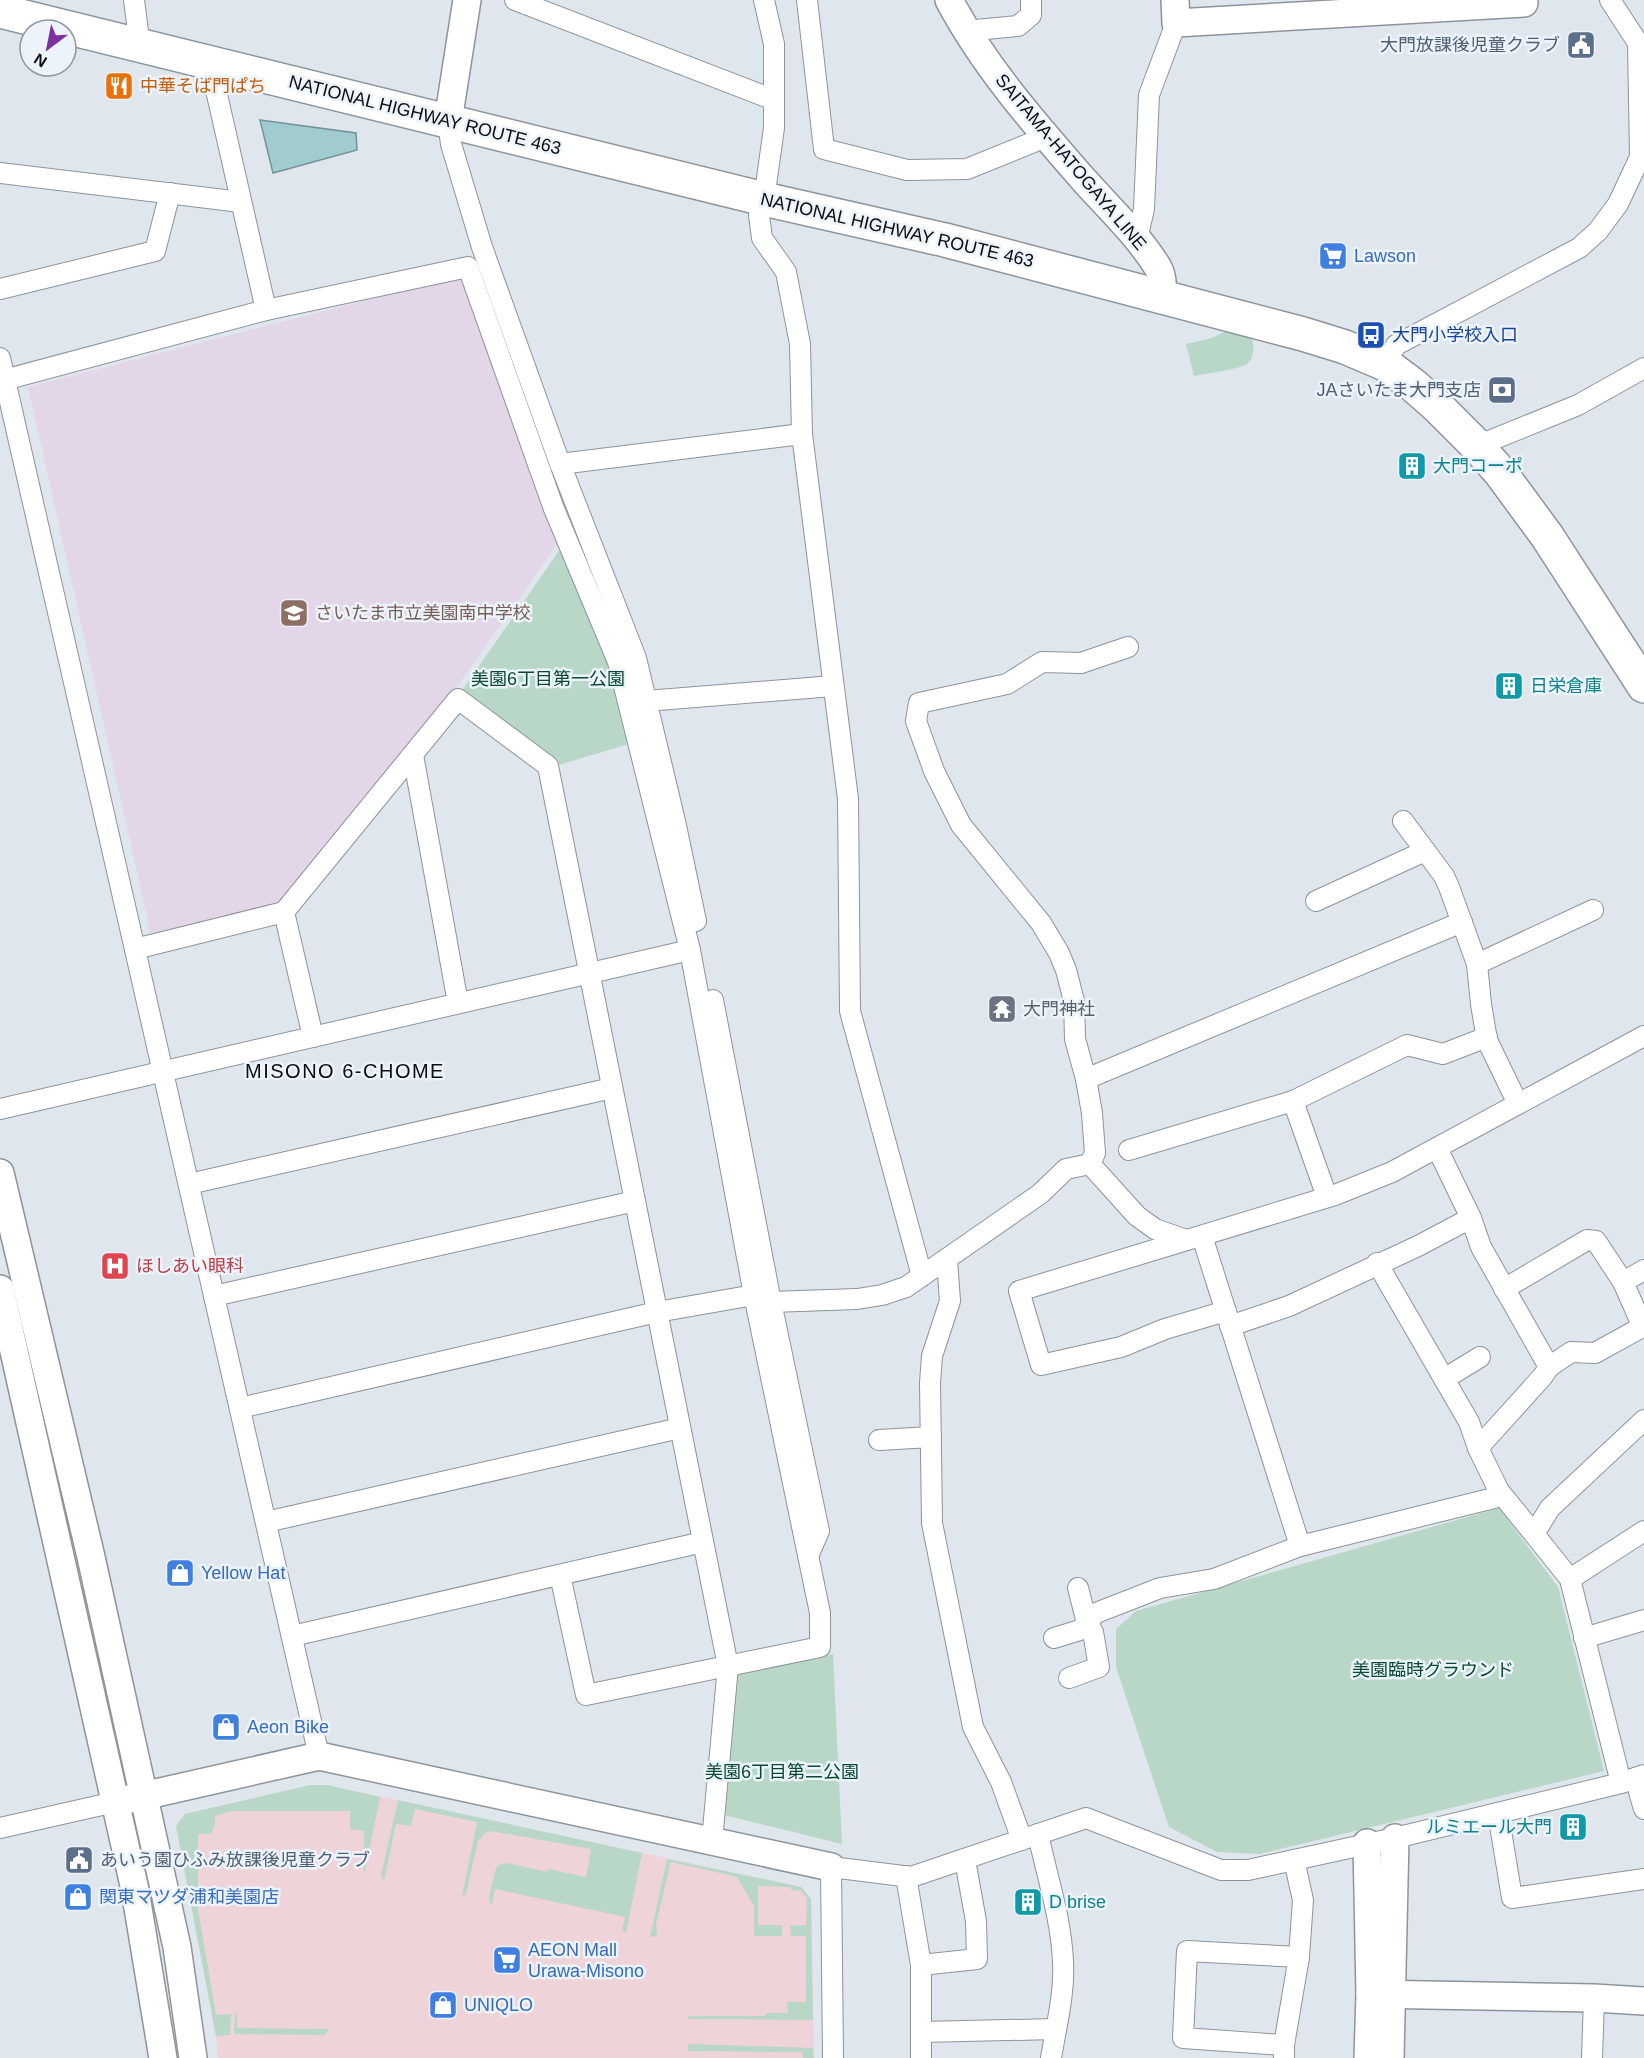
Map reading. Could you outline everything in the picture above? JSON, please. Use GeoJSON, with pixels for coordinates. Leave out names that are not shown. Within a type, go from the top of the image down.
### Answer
{"type":"FeatureCollection","features":[{"type":"Feature","properties":{"kind":"highway","name":"NATIONAL HIGHWAY ROUTE 463"},"geometry":{"type":"LineString","coordinates":[[0,11],[764,199],[945,240],[1345,347],[1385,364],[1429,399],[1500,472],[1547,536],[1644,686]]}},
{"type":"Feature","properties":{"kind":"street"},"geometry":{"type":"LineString","coordinates":[[134,0],[140,47]]}},
{"type":"Feature","properties":{"kind":"street"},"geometry":{"type":"LineString","coordinates":[[467,0],[448,120],[451,144],[482,247],[559,463],[636,657],[675,822],[728,1072],[763,1299],[820,1613],[820,1647],[586,1695],[560,1575]]}},
{"type":"Feature","properties":{"kind":"street"},"geometry":{"type":"LineString","coordinates":[[514,0],[772,99]]}},
{"type":"Feature","properties":{"kind":"street"},"geometry":{"type":"LineString","coordinates":[[764,0],[774,44],[772,99],[774,128],[764,199],[759,215],[762,238],[786,272],[800,344],[802,434],[848,799],[850,1011],[922,1276]]}},
{"type":"Feature","properties":{"kind":"street"},"geometry":{"type":"LineString","coordinates":[[807,0],[824,149],[907,170],[967,169],[1046,137]]}},
{"type":"Feature","properties":{"kind":"street","name":"SAITAMA-HATOGAYA LINE"},"geometry":{"type":"LineString","coordinates":[[949,0],[965,31],[1046,137],[1137,239],[1159,268],[1163,283],[1162,297]]}},
{"type":"Feature","properties":{"kind":"street"},"geometry":{"type":"LineString","coordinates":[[965,31],[1018,26],[1031,15],[1031,0]]}},
{"type":"Feature","properties":{"kind":"street"},"geometry":{"type":"LineString","coordinates":[[1610,0],[1638,43],[1640,157],[1644,180]]}},
{"type":"Feature","properties":{"kind":"street"},"geometry":{"type":"LineString","coordinates":[[1137,239],[1144,209],[1149,95],[1175,11],[1524,3]]}},
{"type":"Feature","properties":{"kind":"street"},"geometry":{"type":"LineString","coordinates":[[210,64],[266,310]]}},
{"type":"Feature","properties":{"kind":"street"},"geometry":{"type":"LineString","coordinates":[[1385,364],[1396,345],[1579,248],[1598,231],[1618,204],[1640,157]]}},
{"type":"Feature","properties":{"kind":"street"},"geometry":{"type":"LineString","coordinates":[[0,173],[241,202]]}},
{"type":"Feature","properties":{"kind":"street"},"geometry":{"type":"LineString","coordinates":[[0,288],[155,250],[170,193]]}},
{"type":"Feature","properties":{"kind":"street"},"geometry":{"type":"LineString","coordinates":[[3,381],[266,310],[468,267],[554,509],[618,662],[690,950],[763,1299]]}},
{"type":"Feature","properties":{"kind":"street"},"geometry":{"type":"LineString","coordinates":[[0,358],[3,381],[319,1756]]}},
{"type":"Feature","properties":{"kind":"street"},"geometry":{"type":"LineString","coordinates":[[1476,446],[1578,405],[1644,368]]}},
{"type":"Feature","properties":{"kind":"street"},"geometry":{"type":"LineString","coordinates":[[559,463],[802,434]]}},
{"type":"Feature","properties":{"kind":"street"},"geometry":{"type":"LineString","coordinates":[[1090,1164],[1095,1153],[1092,1113],[1075,1038],[1074,1001],[1059,953],[1041,923],[961,825],[934,771],[916,721],[920,703],[1007,684],[1042,662],[1081,663],[1128,647]]}},
{"type":"Feature","properties":{"kind":"street"},"geometry":{"type":"LineString","coordinates":[[646,701],[833,686]]}},
{"type":"Feature","properties":{"kind":"street"},"geometry":{"type":"LineString","coordinates":[[135,949],[284,912],[458,699],[548,766],[728,1666],[712,1841]]}},
{"type":"Feature","properties":{"kind":"street"},"geometry":{"type":"LineString","coordinates":[[413,755],[458,1003]]}},
{"type":"Feature","properties":{"kind":"street"},"geometry":{"type":"LineString","coordinates":[[1403,821],[1444,876],[1477,964],[1487,1037],[1518,1104]]}},
{"type":"Feature","properties":{"kind":"street"},"geometry":{"type":"LineString","coordinates":[[1316,901],[1425,851]]}},
{"type":"Feature","properties":{"kind":"street"},"geometry":{"type":"LineString","coordinates":[[1477,964],[1593,910]]}},
{"type":"Feature","properties":{"kind":"street"},"geometry":{"type":"LineString","coordinates":[[284,912],[313,1037]]}},
{"type":"Feature","properties":{"kind":"street"},"geometry":{"type":"LineString","coordinates":[[1086,1079],[1462,922]]}},
{"type":"Feature","properties":{"kind":"street"},"geometry":{"type":"LineString","coordinates":[[0,1109],[690,950]]}},
{"type":"Feature","properties":{"kind":"street"},"geometry":{"type":"LineString","coordinates":[[1471,1218],[1418,1246],[1288,1306],[1165,1329],[1121,1347],[1041,1365],[1019,1291],[1328,1197],[1392,1172],[1644,1036]]}},
{"type":"Feature","properties":{"kind":"street"},"geometry":{"type":"LineString","coordinates":[[1130,1150],[1293,1101],[1407,1045],[1443,1054],[1487,1037]]}},
{"type":"Feature","properties":{"kind":"street"},"geometry":{"type":"LineString","coordinates":[[189,1184],[612,1088]]}},
{"type":"Feature","properties":{"kind":"street"},"geometry":{"type":"LineString","coordinates":[[1293,1101],[1328,1197]]}},
{"type":"Feature","properties":{"kind":"street"},"geometry":{"type":"LineString","coordinates":[[1437,1148],[1471,1218],[1481,1247],[1549,1367]]}},
{"type":"Feature","properties":{"kind":"street"},"geometry":{"type":"LineString","coordinates":[[1090,1164],[1137,1216],[1155,1229],[1194,1238]]}},
{"type":"Feature","properties":{"kind":"street"},"geometry":{"type":"LineString","coordinates":[[240,1408],[657,1312],[763,1299],[857,1299],[882,1295],[906,1287],[947,1259],[1040,1194],[1066,1169],[1090,1164]]}},
{"type":"Feature","properties":{"kind":"street"},"geometry":{"type":"LineString","coordinates":[[0,1173],[91,1557],[177,1947],[194,2058]]}},
{"type":"Feature","properties":{"kind":"street"},"geometry":{"type":"LineString","coordinates":[[214,1296],[635,1201]]}},
{"type":"Feature","properties":{"kind":"street"},"geometry":{"type":"LineString","coordinates":[[1194,1238],[1228,1319],[1299,1546]]}},
{"type":"Feature","properties":{"kind":"street"},"geometry":{"type":"LineString","coordinates":[[1478,1448],[1549,1367],[1571,1352],[1595,1353],[1643,1326],[1623,1282],[1596,1241],[1587,1240],[1504,1288]]}},
{"type":"Feature","properties":{"kind":"street"},"geometry":{"type":"LineString","coordinates":[[947,1259],[950,1302],[932,1356],[930,1383],[932,1522],[974,1727],[1030,1837],[1060,1932],[1063,1964],[1051,2058]]}},
{"type":"Feature","properties":{"kind":"street"},"geometry":{"type":"LineString","coordinates":[[1377,1263],[1469,1422],[1478,1448],[1499,1491],[1570,1579],[1584,1638],[1644,1809]]}},
{"type":"Feature","properties":{"kind":"street"},"geometry":{"type":"LineString","coordinates":[[1623,1282],[1644,1270]]}},
{"type":"Feature","properties":{"kind":"street"},"geometry":{"type":"LineString","coordinates":[[0,1289],[135,1890],[163,2058]]}},
{"type":"Feature","properties":{"kind":"street"},"geometry":{"type":"LineString","coordinates":[[1444,1379],[1480,1357]]}},
{"type":"Feature","properties":{"kind":"street"},"geometry":{"type":"LineString","coordinates":[[1533,1534],[1550,1508],[1644,1420]]}},
{"type":"Feature","properties":{"kind":"street"},"geometry":{"type":"LineString","coordinates":[[266,1522],[680,1428]]}},
{"type":"Feature","properties":{"kind":"street"},"geometry":{"type":"LineString","coordinates":[[879,1440],[931,1437]]}},
{"type":"Feature","properties":{"kind":"street"},"geometry":{"type":"LineString","coordinates":[[1054,1638],[1080,1630],[1096,1613],[1160,1588],[1214,1579],[1299,1546],[1494,1498],[1499,1491]]}},
{"type":"Feature","properties":{"kind":"street"},"geometry":{"type":"LineString","coordinates":[[1570,1579],[1644,1532]]}},
{"type":"Feature","properties":{"kind":"street"},"geometry":{"type":"LineString","coordinates":[[292,1636],[703,1542]]}},
{"type":"Feature","properties":{"kind":"street"},"geometry":{"type":"LineString","coordinates":[[1069,1678],[1100,1667],[1093,1632],[1087,1623],[1078,1588]]}},
{"type":"Feature","properties":{"kind":"street"},"geometry":{"type":"LineString","coordinates":[[1584,1638],[1644,1620]]}},
{"type":"Feature","properties":{"kind":"street"},"geometry":{"type":"LineString","coordinates":[[0,1828],[319,1756],[831,1868],[911,1877],[1086,1818],[1221,1870],[1248,1870],[1395,1838],[1633,1779]]}},
{"type":"Feature","properties":{"kind":"street"},"geometry":{"type":"LineString","coordinates":[[1498,1813],[1512,1898],[1644,1879]]}},
{"type":"Feature","properties":{"kind":"street"},"geometry":{"type":"LineString","coordinates":[[1368,2058],[1380,1995],[1395,1838]]}},
{"type":"Feature","properties":{"kind":"street"},"geometry":{"type":"LineString","coordinates":[[1367,1843],[1380,1995],[1390,2058]]}},
{"type":"Feature","properties":{"kind":"street"},"geometry":{"type":"LineString","coordinates":[[921,1965],[977,1959],[976,1921],[965,1860]]}},
{"type":"Feature","properties":{"kind":"street"},"geometry":{"type":"LineString","coordinates":[[1294,1860],[1303,1900],[1299,1957],[1284,2052],[1183,2038],[1187,1951],[1299,1957]]}},
{"type":"Feature","properties":{"kind":"street"},"geometry":{"type":"LineString","coordinates":[[831,1868],[832,2058]]}},
{"type":"Feature","properties":{"kind":"street"},"geometry":{"type":"LineString","coordinates":[[906,1876],[921,1965],[921,2058]]}},
{"type":"Feature","properties":{"kind":"street"},"geometry":{"type":"LineString","coordinates":[[1380,1995],[1594,1998],[1644,2001]]}},
{"type":"Feature","properties":{"kind":"street"},"geometry":{"type":"LineString","coordinates":[[1592,2058],[1594,1998]]}},
{"type":"Feature","properties":{"kind":"street"},"geometry":{"type":"LineString","coordinates":[[922,2032],[1055,2029]]}},
{"type":"Feature","properties":{"kind":"shaded area","name":"さいたま市立美園南中学校"},"geometry":{"type":"Polygon","coordinates":[[[465,275],[561,539],[456,688],[283,904],[151,935],[28,387],[465,275]]]}},
{"type":"Feature","properties":{"kind":"shaded area","name":"AEON Mall Urawa-Misono"},"geometry":{"type":"Polygon","coordinates":[[[311,1785],[327,1785],[801,1887],[811,1899],[814,2058],[218,2058],[216,2036],[176,1826],[185,1814],[311,1785]]]}},
{"type":"Feature","properties":{"kind":"green space"},"geometry":{"type":"Polygon","coordinates":[[[1228,330],[1249,332],[1253,348],[1250,361],[1237,368],[1194,376],[1186,344],[1212,338],[1228,330]]]}},
{"type":"Feature","properties":{"kind":"green space","name":"美園6丁目第一公園"},"geometry":{"type":"Polygon","coordinates":[[[563,545],[612,666],[629,744],[555,766],[461,692],[563,545]]]}},
{"type":"Feature","properties":{"kind":"green space","name":"美園臨時グラウンド"},"geometry":{"type":"Polygon","coordinates":[[[1499,1508],[1558,1587],[1604,1771],[1260,1854],[1217,1852],[1169,1827],[1116,1667],[1116,1629],[1136,1611],[1499,1508]]]}},
{"type":"Feature","properties":{"kind":"green space","name":"美園6丁目第二公園"},"geometry":{"type":"Polygon","coordinates":[[[833,1654],[842,1844],[724,1815],[734,1671],[833,1654]]]}},
{"type":"Feature","properties":{"kind":"green space"},"geometry":{"type":"Polygon","coordinates":[[[311,1785],[327,1785],[380,1797],[364,1876],[364,1831],[350,1829],[350,1811],[232,1811],[215,1816],[215,1825],[211,1834],[198,1834],[198,1909],[216,2015],[231,2014],[230,2035],[216,2036],[176,1826],[185,1814],[311,1785]]]}},
{"type":"Feature","properties":{"kind":"green space"},"geometry":{"type":"Polygon","coordinates":[[[398,1800],[642,1853],[626,1933],[622,1931],[625,1917],[495,1889],[492,1905],[490,1903],[489,1897],[496,1868],[499,1865],[507,1863],[547,1872],[548,1869],[586,1877],[591,1849],[491,1831],[485,1833],[478,1841],[466,1894],[462,1897],[477,1822],[415,1809],[411,1826],[396,1824],[384,1881],[381,1876],[398,1800]]]}},
{"type":"Feature","properties":{"kind":"green space"},"geometry":{"type":"Polygon","coordinates":[[[667,1859],[801,1887],[811,1899],[813,2020],[688,2019],[688,2016],[765,2016],[766,2013],[788,2013],[787,2002],[806,2002],[806,1936],[791,1936],[790,1926],[806,1925],[807,1898],[801,1891],[791,1890],[791,1887],[758,1886],[758,1925],[782,1925],[782,1936],[754,1936],[754,1906],[737,1877],[671,1862],[656,1924],[657,1936],[650,1937],[667,1859]]]}},
{"type":"Feature","properties":{"kind":"green space"},"geometry":{"type":"Polygon","coordinates":[[[237,2013],[237,2028],[330,2029],[324,2035],[234,2034],[235,2014],[237,2013]]]}},
{"type":"Feature","properties":{"kind":"green space"},"geometry":{"type":"Polygon","coordinates":[[[688,2045],[813,2048],[814,2058],[803,2058],[802,2052],[688,2051],[688,2045]]]}},
{"type":"Feature","properties":{"kind":"water"},"geometry":{"type":"Polygon","coordinates":[[[260,120],[356,133],[357,150],[273,173],[260,120]]]}},
{"type":"Feature","properties":{"kind":"place","name":"大門放課後児童クラブ"},"geometry":{"type":"Point","coordinates":[1581,45]}},
{"type":"Feature","properties":{"kind":"place","name":"中華そば門ぱち"},"geometry":{"type":"Point","coordinates":[119,86]}},
{"type":"Feature","properties":{"kind":"place","name":"Lawson"},"geometry":{"type":"Point","coordinates":[1333,256]}},
{"type":"Feature","properties":{"kind":"place","name":"大門小学校入口"},"geometry":{"type":"Point","coordinates":[1371,335]}},
{"type":"Feature","properties":{"kind":"place","name":"JAさいたま大門支店"},"geometry":{"type":"Point","coordinates":[1502,390]}},
{"type":"Feature","properties":{"kind":"place","name":"大門コーポ"},"geometry":{"type":"Point","coordinates":[1412,466]}},
{"type":"Feature","properties":{"kind":"place","name":"さいたま市立美園南中学校"},"geometry":{"type":"Point","coordinates":[294,613]}},
{"type":"Feature","properties":{"kind":"place","name":"日栄倉庫"},"geometry":{"type":"Point","coordinates":[1509,686]}},
{"type":"Feature","properties":{"kind":"place","name":"大門神社"},"geometry":{"type":"Point","coordinates":[1002,1009]}},
{"type":"Feature","properties":{"kind":"place","name":"ほしあい眼科"},"geometry":{"type":"Point","coordinates":[115,1266]}},
{"type":"Feature","properties":{"kind":"place","name":"Yellow Hat"},"geometry":{"type":"Point","coordinates":[180,1573]}},
{"type":"Feature","properties":{"kind":"place","name":"Aeon Bike"},"geometry":{"type":"Point","coordinates":[226,1727]}},
{"type":"Feature","properties":{"kind":"place","name":"ルミエール大門"},"geometry":{"type":"Point","coordinates":[1573,1827]}},
{"type":"Feature","properties":{"kind":"place","name":"あいう園ひふみ放課後児童クラブ"},"geometry":{"type":"Point","coordinates":[79,1860]}},
{"type":"Feature","properties":{"kind":"place","name":"関東マツダ浦和美園店"},"geometry":{"type":"Point","coordinates":[78,1897]}},
{"type":"Feature","properties":{"kind":"place","name":"D brise"},"geometry":{"type":"Point","coordinates":[1028,1902]}},
{"type":"Feature","properties":{"kind":"place","name":"AEON Mall Urawa-Misono"},"geometry":{"type":"Point","coordinates":[507,1960]}},
{"type":"Feature","properties":{"kind":"place","name":"UNIQLO"},"geometry":{"type":"Point","coordinates":[443,2005]}},
{"type":"Feature","properties":{"kind":"district","name":"MISONO 6-CHOME"},"geometry":{"type":"Point","coordinates":[345,1071]}}]}
